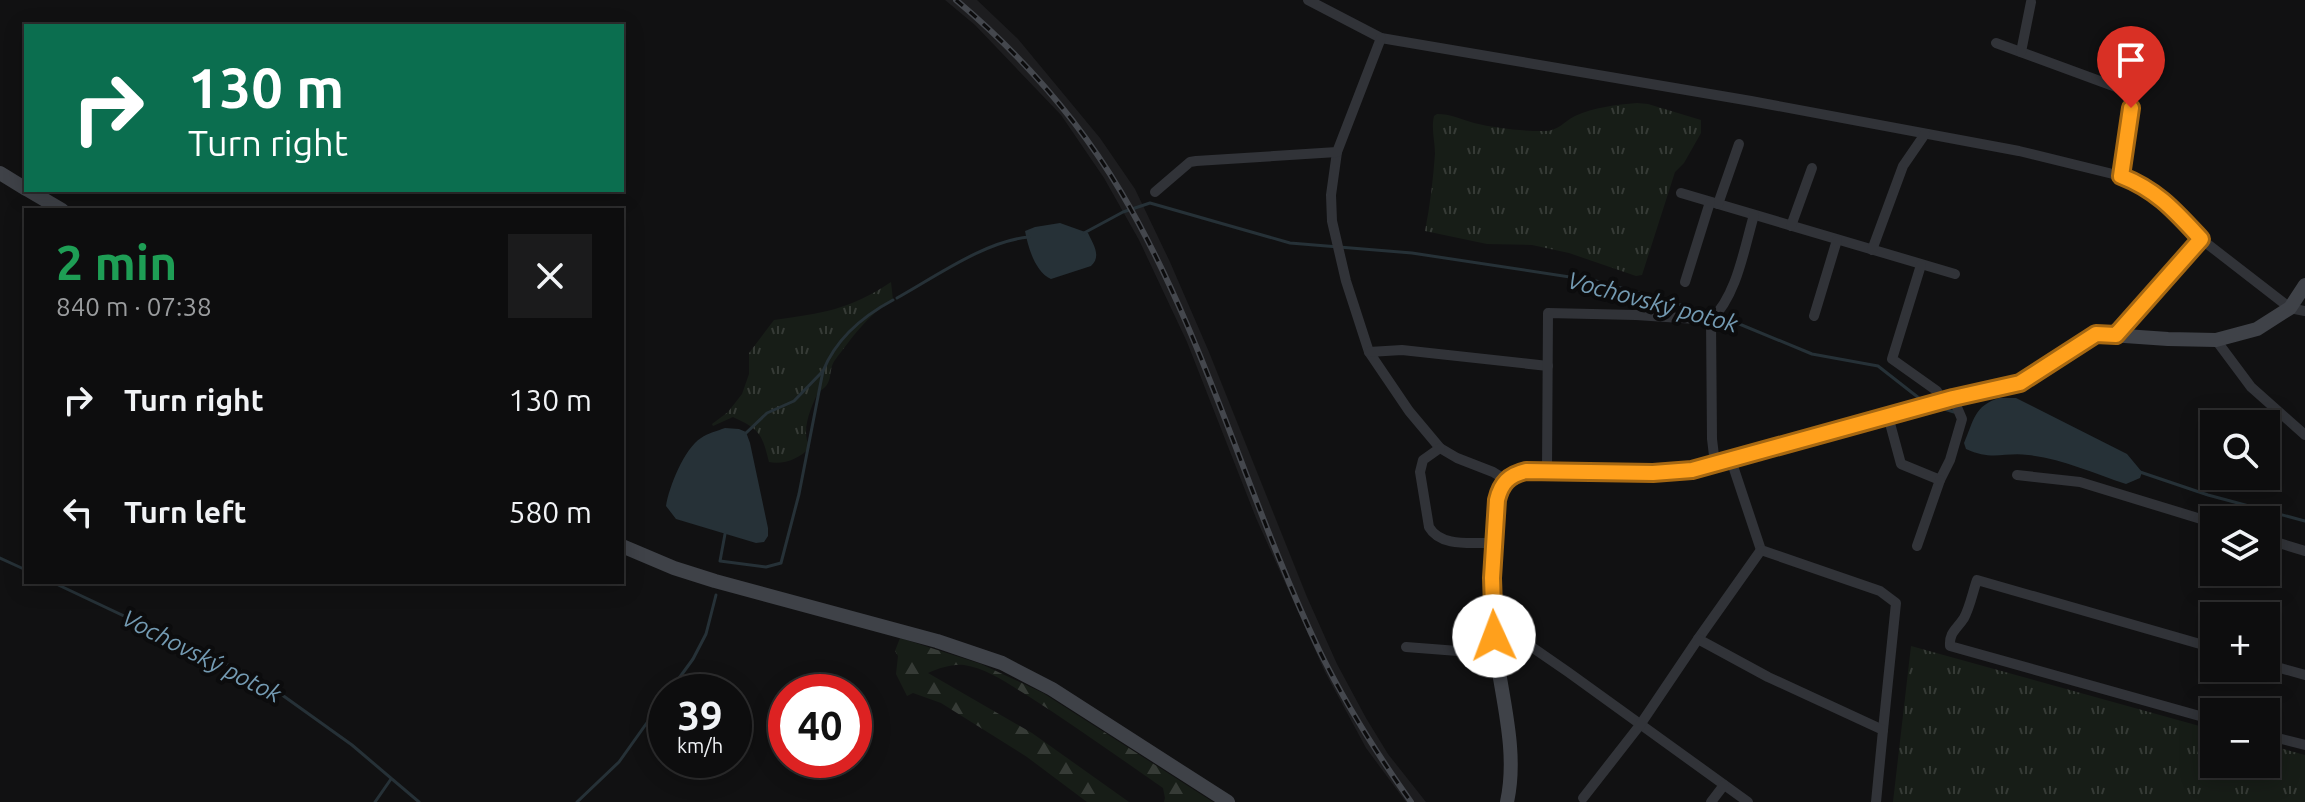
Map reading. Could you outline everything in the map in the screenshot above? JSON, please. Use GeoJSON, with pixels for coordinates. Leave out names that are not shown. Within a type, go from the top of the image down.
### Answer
{"type":"FeatureCollection","features":[{"type":"Feature","properties":{"kind":"street"},"geometry":{"type":"LineString","coordinates":[[1308,0],[1381,38],[2037,154],[2121,176],[2151,190],[2201,239],[2290,308],[2305,311]]}},
{"type":"Feature","properties":{"kind":"street"},"geometry":{"type":"LineString","coordinates":[[2021,52],[2031,2]]}},
{"type":"Feature","properties":{"kind":"street"},"geometry":{"type":"LineString","coordinates":[[1381,38],[1337,152],[1331,195],[1332,221],[1346,281],[1369,352],[1409,411],[1440,448],[1506,480]]}},
{"type":"Feature","properties":{"kind":"street"},"geometry":{"type":"LineString","coordinates":[[1996,43],[2116,87],[2127,96],[2131,108],[2121,176]]}},
{"type":"Feature","properties":{"kind":"street"},"geometry":{"type":"LineString","coordinates":[[1872,250],[1903,166],[1925,134]]}},
{"type":"Feature","properties":{"kind":"street"},"geometry":{"type":"LineString","coordinates":[[1685,282],[1739,144]]}},
{"type":"Feature","properties":{"kind":"street"},"geometry":{"type":"LineString","coordinates":[[1155,192],[1190,162],[1337,152]]}},
{"type":"Feature","properties":{"kind":"street"},"geometry":{"type":"LineString","coordinates":[[1791,226],[1812,168]]}},
{"type":"Feature","properties":{"kind":"street"},"geometry":{"type":"LineString","coordinates":[[0,173],[24,187]]}},
{"type":"Feature","properties":{"kind":"street"},"geometry":{"type":"LineString","coordinates":[[32,192],[59,208]]}},
{"type":"Feature","properties":{"kind":"street"},"geometry":{"type":"LineString","coordinates":[[1681,193],[1955,274]]}},
{"type":"Feature","properties":{"kind":"street"},"geometry":{"type":"LineString","coordinates":[[1715,464],[1711,320],[1719,312],[1734,281],[1754,215]]}},
{"type":"Feature","properties":{"kind":"street"},"geometry":{"type":"LineString","coordinates":[[2116,335],[2201,239]]}},
{"type":"Feature","properties":{"kind":"street"},"geometry":{"type":"LineString","coordinates":[[1814,316],[1837,240]]}},
{"type":"Feature","properties":{"kind":"street"},"geometry":{"type":"LineString","coordinates":[[1917,546],[1962,419],[1948,400],[1892,359],[1921,265]]}},
{"type":"Feature","properties":{"kind":"street"},"geometry":{"type":"LineString","coordinates":[[1507,802],[1511,756],[1497,654],[1492,578],[1497,500],[1500,489],[1514,474],[1547,470],[1672,472],[1715,464],[2020,383],[2096,334],[2216,340],[2257,329],[2290,308],[2305,285]]}},
{"type":"Feature","properties":{"kind":"street"},"geometry":{"type":"LineString","coordinates":[[1547,470],[1548,313],[1711,320]]}},
{"type":"Feature","properties":{"kind":"street"},"geometry":{"type":"LineString","coordinates":[[2216,340],[2251,387],[2305,435]]}},
{"type":"Feature","properties":{"kind":"street"},"geometry":{"type":"LineString","coordinates":[[1369,352],[1402,350],[1548,366]]}},
{"type":"Feature","properties":{"kind":"street"},"geometry":{"type":"LineString","coordinates":[[1888,416],[1901,464],[1940,480]]}},
{"type":"Feature","properties":{"kind":"street"},"geometry":{"type":"LineString","coordinates":[[1440,448],[1423,460],[1420,472],[1429,527],[1446,541],[1494,543]]}},
{"type":"Feature","properties":{"kind":"street"},"geometry":{"type":"LineString","coordinates":[[1731,460],[1761,550]]}},
{"type":"Feature","properties":{"kind":"street"},"geometry":{"type":"LineString","coordinates":[[2017,475],[2080,482],[2200,519]]}},
{"type":"Feature","properties":{"kind":"street"},"geometry":{"type":"LineString","coordinates":[[2280,543],[2305,551]]}},
{"type":"Feature","properties":{"kind":"street"},"geometry":{"type":"LineString","coordinates":[[624,547],[718,582],[937,641],[1002,663],[1052,689],[1228,802]]}},
{"type":"Feature","properties":{"kind":"street"},"geometry":{"type":"LineString","coordinates":[[1583,798],[1640,725],[1761,550]]}},
{"type":"Feature","properties":{"kind":"street"},"geometry":{"type":"LineString","coordinates":[[1761,550],[1880,591],[1896,603],[1876,802]]}},
{"type":"Feature","properties":{"kind":"street"},"geometry":{"type":"LineString","coordinates":[[2200,644],[1977,580],[1963,619],[1956,625],[1950,642],[1950,646],[2200,716]]}},
{"type":"Feature","properties":{"kind":"street"},"geometry":{"type":"LineString","coordinates":[[1494,621],[1748,802]]}},
{"type":"Feature","properties":{"kind":"street"},"geometry":{"type":"LineString","coordinates":[[1698,639],[1768,677],[1883,730]]}},
{"type":"Feature","properties":{"kind":"street"},"geometry":{"type":"LineString","coordinates":[[1406,647],[1497,654]]}},
{"type":"Feature","properties":{"kind":"street"},"geometry":{"type":"LineString","coordinates":[[2280,668],[2305,675]]}},
{"type":"Feature","properties":{"kind":"street"},"geometry":{"type":"LineString","coordinates":[[2280,739],[2305,745]]}},
{"type":"Feature","properties":{"kind":"street"},"geometry":{"type":"LineString","coordinates":[[1711,802],[1724,785]]}},
{"type":"Feature","properties":{"kind":"shaded area"},"geometry":{"type":"Polygon","coordinates":[[[945,0],[977,0],[1018,39],[1100,138],[1135,189],[1209,352],[1337,664],[1388,754],[1426,802],[1406,802],[1366,748],[1325,672],[1256,518],[1187,342],[1139,240],[1104,178],[1061,115],[975,25],[945,0]]]}},
{"type":"Feature","properties":{"kind":"shaded area"},"geometry":{"type":"Polygon","coordinates":[[[1060,223],[1088,233],[1096,250],[1096,258],[1091,266],[1051,279],[1037,265],[1025,231],[1060,223]]]}},
{"type":"Feature","properties":{"kind":"shaded area"},"geometry":{"type":"Polygon","coordinates":[[[1999,398],[2016,398],[2127,454],[2142,472],[2140,478],[2126,484],[2053,459],[2020,454],[1983,455],[1966,449],[1964,443],[1976,415],[1984,405],[1999,398]]]}},
{"type":"Feature","properties":{"kind":"shaded area"},"geometry":{"type":"Polygon","coordinates":[[[725,428],[746,432],[750,443],[768,528],[764,542],[756,543],[676,519],[666,506],[683,459],[695,443],[725,428]]]}},
{"type":"Feature","properties":{"kind":"green space"},"geometry":{"type":"Polygon","coordinates":[[[1637,103],[1701,120],[1701,133],[1684,163],[1675,172],[1642,275],[1636,276],[1569,253],[1532,245],[1487,244],[1425,231],[1435,154],[1433,121],[1437,114],[1499,128],[1548,131],[1590,110],[1637,103]]]}},
{"type":"Feature","properties":{"kind":"green space"},"geometry":{"type":"Polygon","coordinates":[[[891,282],[893,300],[854,335],[835,360],[827,385],[818,392],[808,420],[806,434],[810,447],[806,451],[785,462],[769,462],[761,438],[749,425],[733,417],[713,426],[742,394],[749,374],[749,353],[774,320],[835,309],[862,299],[891,282]]]}},
{"type":"Feature","properties":{"kind":"green space"},"geometry":{"type":"Polygon","coordinates":[[[900,638],[981,664],[1043,693],[1213,802],[1164,802],[1163,788],[1043,705],[988,673],[959,665],[928,673],[1032,733],[1129,802],[1087,802],[1027,757],[941,703],[913,693],[907,696],[896,674],[898,656],[895,651],[900,638]]]}},
{"type":"Feature","properties":{"kind":"green space"},"geometry":{"type":"Polygon","coordinates":[[[1911,646],[2200,726],[2200,778],[2280,778],[2280,748],[2305,755],[2305,802],[1893,802],[1911,646]]]}},
{"type":"Feature","properties":{"kind":"waterway","name":"Vochovský potok"},"geometry":{"type":"LineString","coordinates":[[1084,233],[1123,212],[1150,203],[1290,243],[1412,253],[1596,281],[1713,314]]}},
{"type":"Feature","properties":{"kind":"waterway","name":"Vochovský potok"},"geometry":{"type":"LineString","coordinates":[[897,298],[995,245],[1029,237]]}},
{"type":"Feature","properties":{"kind":"waterway","name":"Vochovský potok"},"geometry":{"type":"LineString","coordinates":[[725,534],[720,561],[766,567],[781,563],[799,494],[823,371],[843,339],[871,313],[893,300]]}},
{"type":"Feature","properties":{"kind":"waterway","name":"Vochovský potok"},"geometry":{"type":"LineString","coordinates":[[1720,316],[1812,354],[1878,366],[1924,402]]}},
{"type":"Feature","properties":{"kind":"waterway"},"geometry":{"type":"LineString","coordinates":[[746,433],[767,413],[794,401],[823,371]]}},
{"type":"Feature","properties":{"kind":"waterway","name":"Vochovský potok"},"geometry":{"type":"LineString","coordinates":[[1938,407],[1954,412]]}},
{"type":"Feature","properties":{"kind":"waterway","name":"Vochovský potok"},"geometry":{"type":"LineString","coordinates":[[2140,472],[2208,495],[2305,521]]}},
{"type":"Feature","properties":{"kind":"waterway","name":"Vochovský potok"},"geometry":{"type":"LineString","coordinates":[[0,558],[24,569]]}},
{"type":"Feature","properties":{"kind":"waterway","name":"Vochovský potok"},"geometry":{"type":"LineString","coordinates":[[56,584],[264,682],[352,745],[419,802]]}},
{"type":"Feature","properties":{"kind":"waterway","name":"Vochovský potok"},"geometry":{"type":"LineString","coordinates":[[682,674],[706,634],[716,595]]}},
{"type":"Feature","properties":{"kind":"waterway","name":"Vochovský potok"},"geometry":{"type":"LineString","coordinates":[[577,802],[619,762],[648,721]]}},
{"type":"Feature","properties":{"kind":"waterway"},"geometry":{"type":"LineString","coordinates":[[375,802],[391,779]]}},
{"type":"Feature","properties":{"kind":"railway"},"geometry":{"type":"LineString","coordinates":[[956,0],[1025,65],[1067,113],[1121,192],[1178,304],[1270,537],[1320,652],[1362,729],[1411,802]]}},
{"type":"Feature","properties":{"kind":"route"},"geometry":{"type":"LineString","coordinates":[[1494,636],[1492,578],[1497,500],[1500,489],[1514,474],[1526,471],[1653,473],[1692,470],[1953,398],[2020,383],[2096,334],[2116,335],[2201,239],[2165,201],[2151,190],[2121,176],[2131,108]]}}]}
